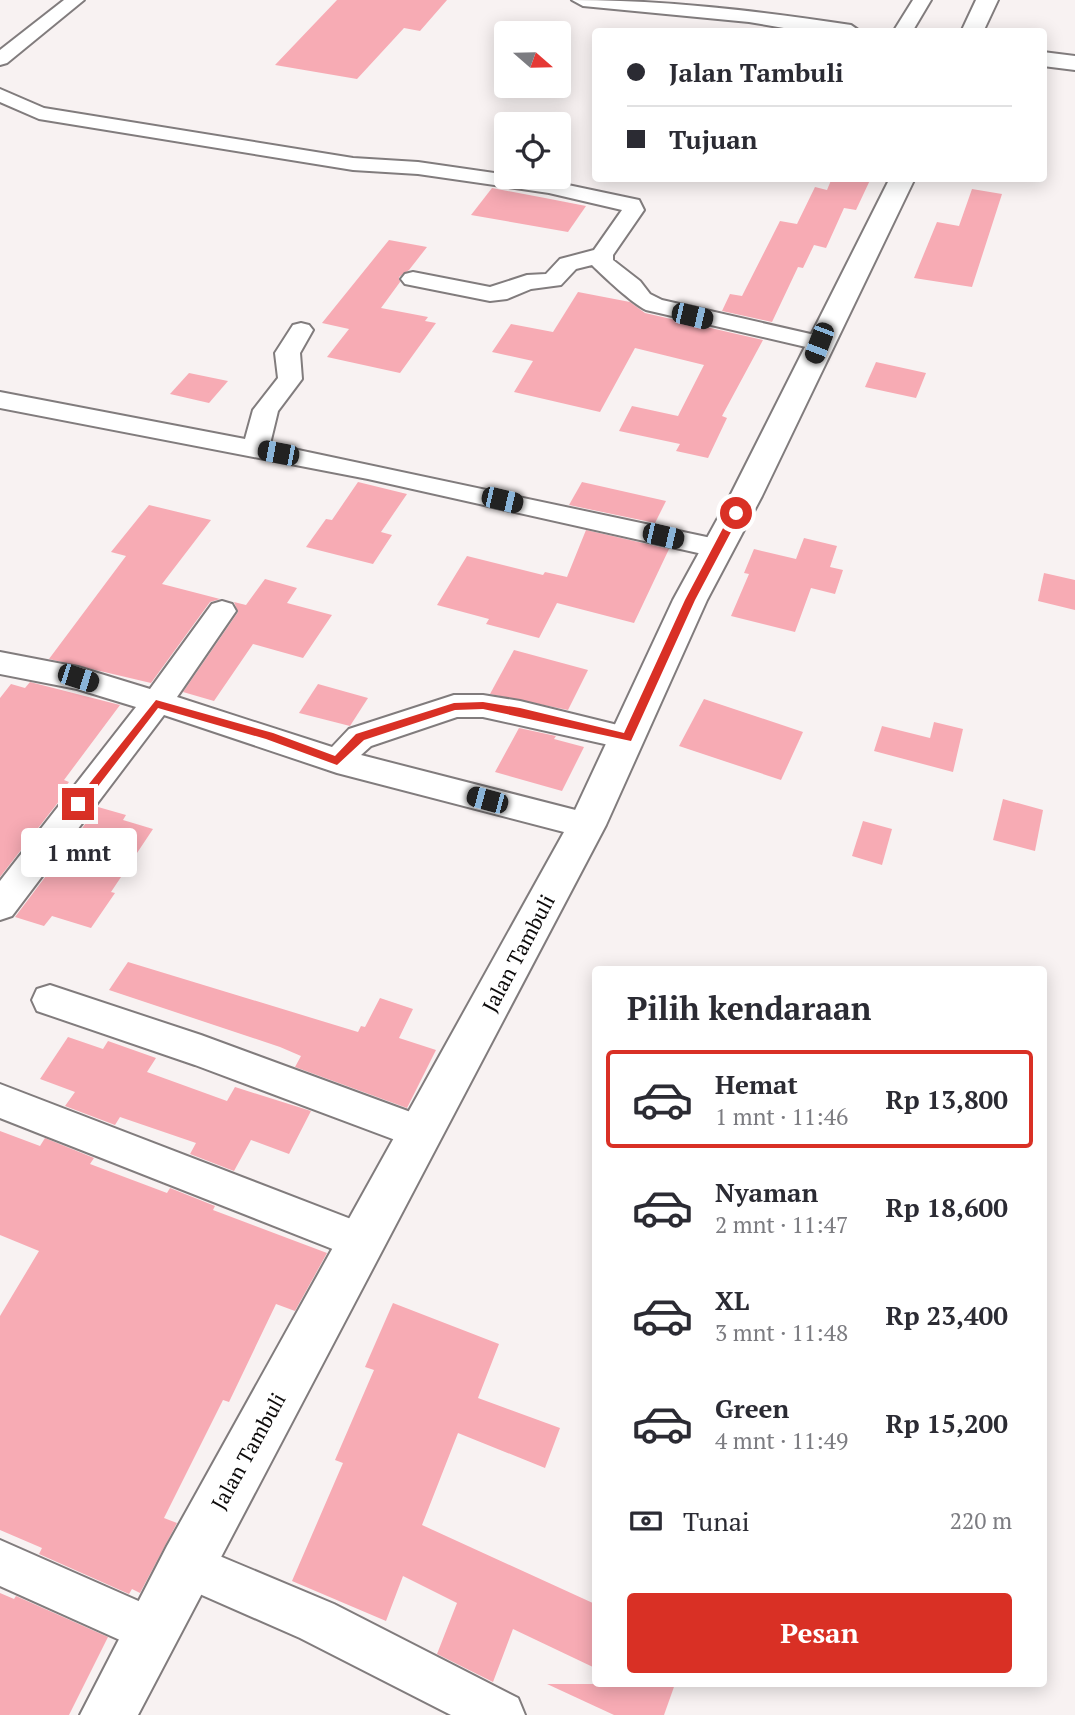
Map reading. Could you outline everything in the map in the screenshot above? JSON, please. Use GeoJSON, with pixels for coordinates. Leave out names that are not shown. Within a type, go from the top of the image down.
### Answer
{"type":"FeatureCollection","features":[{"type":"Feature","properties":{"kind":"street"},"geometry":{"type":"LineString","coordinates":[[0,59],[75,0]]}},
{"type":"Feature","properties":{"kind":"street"},"geometry":{"type":"LineString","coordinates":[[583,0],[749,16],[825,28]]}},
{"type":"Feature","properties":{"kind":"street"},"geometry":{"type":"LineString","coordinates":[[904,28],[922,0]]}},
{"type":"Feature","properties":{"kind":"street"},"geometry":{"type":"LineString","coordinates":[[974,28],[987,0]]}},
{"type":"Feature","properties":{"kind":"street"},"geometry":{"type":"LineString","coordinates":[[1047,60],[1075,63]]}},
{"type":"Feature","properties":{"kind":"street"},"geometry":{"type":"LineString","coordinates":[[0,95],[39,113],[353,164],[418,168],[539,185],[631,205],[633,210],[602,255],[602,262],[632,286],[642,299],[654,305],[709,320],[819,343]]}},
{"type":"Feature","properties":{"kind":"street","name":"Jalan Tambuli"},"geometry":{"type":"LineString","coordinates":[[108,1715],[186,1565],[587,825],[716,548],[807,375],[819,343],[901,182]]}},
{"type":"Feature","properties":{"kind":"street"},"geometry":{"type":"LineString","coordinates":[[413,279],[499,294],[527,282],[553,280],[568,264],[602,255]]}},
{"type":"Feature","properties":{"kind":"street"},"geometry":{"type":"LineString","coordinates":[[256,448],[266,410],[290,379],[285,364],[289,345],[301,330]]}},
{"type":"Feature","properties":{"kind":"street"},"geometry":{"type":"LineString","coordinates":[[0,400],[256,448],[716,548]]}},
{"type":"Feature","properties":{"kind":"street"},"geometry":{"type":"LineString","coordinates":[[0,906],[156,703],[222,611]]}},
{"type":"Feature","properties":{"kind":"street"},"geometry":{"type":"LineString","coordinates":[[4,670],[78,678],[269,736],[337,761],[587,825]]}},
{"type":"Feature","properties":{"kind":"street"},"geometry":{"type":"LineString","coordinates":[[337,761],[360,737],[408,724],[454,706],[483,705],[627,738]]}},
{"type":"Feature","properties":{"kind":"street"},"geometry":{"type":"LineString","coordinates":[[50,1000],[201,1051],[422,1133]]}},
{"type":"Feature","properties":{"kind":"street"},"geometry":{"type":"LineString","coordinates":[[0,1101],[363,1242]]}},
{"type":"Feature","properties":{"kind":"street"},"geometry":{"type":"LineString","coordinates":[[0,1563],[151,1631]]}},
{"type":"Feature","properties":{"kind":"street"},"geometry":{"type":"LineString","coordinates":[[186,1565],[317,1621],[502,1715]]}},
{"type":"Feature","properties":{"kind":"building"},"geometry":{"type":"Polygon","coordinates":[[[337,0],[447,0],[420,31],[404,28],[357,79],[275,65],[337,0]]]}},
{"type":"Feature","properties":{"kind":"building"},"geometry":{"type":"Polygon","coordinates":[[[830,182],[869,182],[856,210],[844,208],[826,248],[814,245],[803,268],[798,267],[772,322],[722,311],[730,294],[742,296],[780,221],[797,224],[815,187],[827,190],[830,182]]]}},
{"type":"Feature","properties":{"kind":"building"},"geometry":{"type":"Polygon","coordinates":[[[492,188],[586,206],[568,232],[471,215],[492,188]]]}},
{"type":"Feature","properties":{"kind":"building"},"geometry":{"type":"Polygon","coordinates":[[[972,189],[1002,194],[972,287],[914,278],[937,222],[959,226],[972,189]]]}},
{"type":"Feature","properties":{"kind":"building"},"geometry":{"type":"Polygon","coordinates":[[[389,240],[427,247],[409,270],[399,277],[400,282],[381,308],[428,317],[425,321],[436,323],[400,373],[327,357],[349,329],[322,323],[389,240]]]}},
{"type":"Feature","properties":{"kind":"building"},"geometry":{"type":"Polygon","coordinates":[[[578,292],[630,302],[645,313],[763,340],[722,416],[727,418],[708,458],[676,451],[680,444],[619,431],[632,406],[678,416],[704,365],[635,348],[600,412],[514,392],[533,361],[492,352],[511,324],[553,332],[578,292]]]}},
{"type":"Feature","properties":{"kind":"building"},"geometry":{"type":"Polygon","coordinates":[[[876,362],[926,373],[916,398],[865,387],[876,362]]]}},
{"type":"Feature","properties":{"kind":"building"},"geometry":{"type":"Polygon","coordinates":[[[189,373],[228,381],[209,403],[170,394],[189,373]]]}},
{"type":"Feature","properties":{"kind":"building"},"geometry":{"type":"Polygon","coordinates":[[[358,482],[407,494],[381,532],[392,535],[373,564],[306,547],[326,519],[332,520],[358,482]]]}},
{"type":"Feature","properties":{"kind":"building"},"geometry":{"type":"Polygon","coordinates":[[[582,482],[666,501],[655,523],[569,505],[582,482]]]}},
{"type":"Feature","properties":{"kind":"building"},"geometry":{"type":"Polygon","coordinates":[[[149,505],[211,520],[162,584],[220,599],[210,602],[151,683],[49,659],[126,556],[111,552],[149,505]]]}},
{"type":"Feature","properties":{"kind":"building"},"geometry":{"type":"Polygon","coordinates":[[[586,530],[669,549],[634,623],[557,603],[539,638],[486,624],[489,619],[437,605],[467,556],[543,575],[545,572],[567,577],[586,530]]]}},
{"type":"Feature","properties":{"kind":"building"},"geometry":{"type":"Polygon","coordinates":[[[804,538],[837,546],[830,567],[843,570],[835,594],[811,588],[795,632],[731,616],[749,574],[744,573],[754,549],[796,559],[804,538]]]}},
{"type":"Feature","properties":{"kind":"building"},"geometry":{"type":"Polygon","coordinates":[[[1044,573],[1075,580],[1075,610],[1038,601],[1044,573]]]}},
{"type":"Feature","properties":{"kind":"building"},"geometry":{"type":"Polygon","coordinates":[[[265,579],[297,588],[287,603],[332,615],[303,658],[253,644],[214,701],[183,692],[238,612],[234,602],[246,605],[265,579]]]}},
{"type":"Feature","properties":{"kind":"building"},"geometry":{"type":"Polygon","coordinates":[[[514,650],[588,670],[568,710],[490,694],[514,650]]]}},
{"type":"Feature","properties":{"kind":"building"},"geometry":{"type":"Polygon","coordinates":[[[30,682],[120,705],[64,780],[69,782],[59,795],[63,796],[0,877],[0,698],[11,684],[25,688],[30,682]]]}},
{"type":"Feature","properties":{"kind":"building"},"geometry":{"type":"Polygon","coordinates":[[[318,684],[368,698],[350,726],[299,713],[318,684]]]}},
{"type":"Feature","properties":{"kind":"building"},"geometry":{"type":"Polygon","coordinates":[[[704,699],[803,732],[781,780],[679,746],[704,699]]]}},
{"type":"Feature","properties":{"kind":"building"},"geometry":{"type":"Polygon","coordinates":[[[934,722],[963,729],[953,772],[874,751],[882,726],[930,738],[934,722]]]}},
{"type":"Feature","properties":{"kind":"building"},"geometry":{"type":"Polygon","coordinates":[[[519,728],[556,736],[554,739],[584,747],[562,791],[495,772],[519,728]]]}},
{"type":"Feature","properties":{"kind":"building"},"geometry":{"type":"Polygon","coordinates":[[[1003,799],[1043,810],[1035,851],[993,840],[1003,799]]]}},
{"type":"Feature","properties":{"kind":"building"},"geometry":{"type":"Polygon","coordinates":[[[98,807],[126,815],[123,820],[153,829],[111,892],[115,893],[91,928],[52,916],[44,926],[15,917],[98,807]]]}},
{"type":"Feature","properties":{"kind":"building"},"geometry":{"type":"Polygon","coordinates":[[[863,821],[892,829],[882,865],[852,856],[863,821]]]}},
{"type":"Feature","properties":{"kind":"building"},"geometry":{"type":"Polygon","coordinates":[[[128,962],[358,1032],[361,1026],[365,1027],[380,998],[413,1009],[399,1038],[436,1050],[407,1108],[295,1067],[301,1056],[280,1047],[109,990],[128,962]]]}},
{"type":"Feature","properties":{"kind":"building"},"geometry":{"type":"Polygon","coordinates":[[[68,1037],[103,1049],[108,1041],[156,1058],[147,1072],[227,1101],[235,1087],[311,1111],[289,1154],[251,1140],[234,1171],[190,1154],[196,1143],[120,1117],[115,1125],[65,1106],[75,1092],[40,1079],[68,1037]]]}},
{"type":"Feature","properties":{"kind":"building"},"geometry":{"type":"Polygon","coordinates":[[[0,1131],[40,1146],[45,1138],[94,1158],[90,1164],[167,1193],[170,1188],[215,1206],[213,1210],[327,1253],[295,1311],[276,1304],[229,1402],[223,1400],[164,1518],[177,1523],[140,1593],[132,1589],[129,1594],[39,1554],[42,1548],[0,1530],[0,1316],[39,1251],[0,1235],[0,1131]]]}},
{"type":"Feature","properties":{"kind":"building"},"geometry":{"type":"Polygon","coordinates":[[[393,1303],[499,1344],[478,1398],[560,1428],[545,1468],[458,1433],[422,1525],[592,1603],[592,1667],[513,1629],[493,1682],[437,1654],[457,1603],[403,1576],[386,1621],[292,1581],[343,1463],[335,1460],[374,1370],[365,1367],[393,1303]]]}},
{"type":"Feature","properties":{"kind":"building"},"geometry":{"type":"Polygon","coordinates":[[[0,1593],[14,1599],[16,1596],[108,1637],[69,1715],[0,1715],[0,1593]]]}},
{"type":"Feature","properties":{"kind":"building"},"geometry":{"type":"Polygon","coordinates":[[[547,1684],[674,1687],[664,1715],[614,1715],[547,1684]]]}},
{"type":"Feature","properties":{"kind":"route"},"geometry":{"type":"LineString","coordinates":[[78,804],[156,703],[269,736],[337,761],[360,737],[408,724],[454,706],[483,705],[559,719],[627,738],[690,600],[736,513]]}}]}
